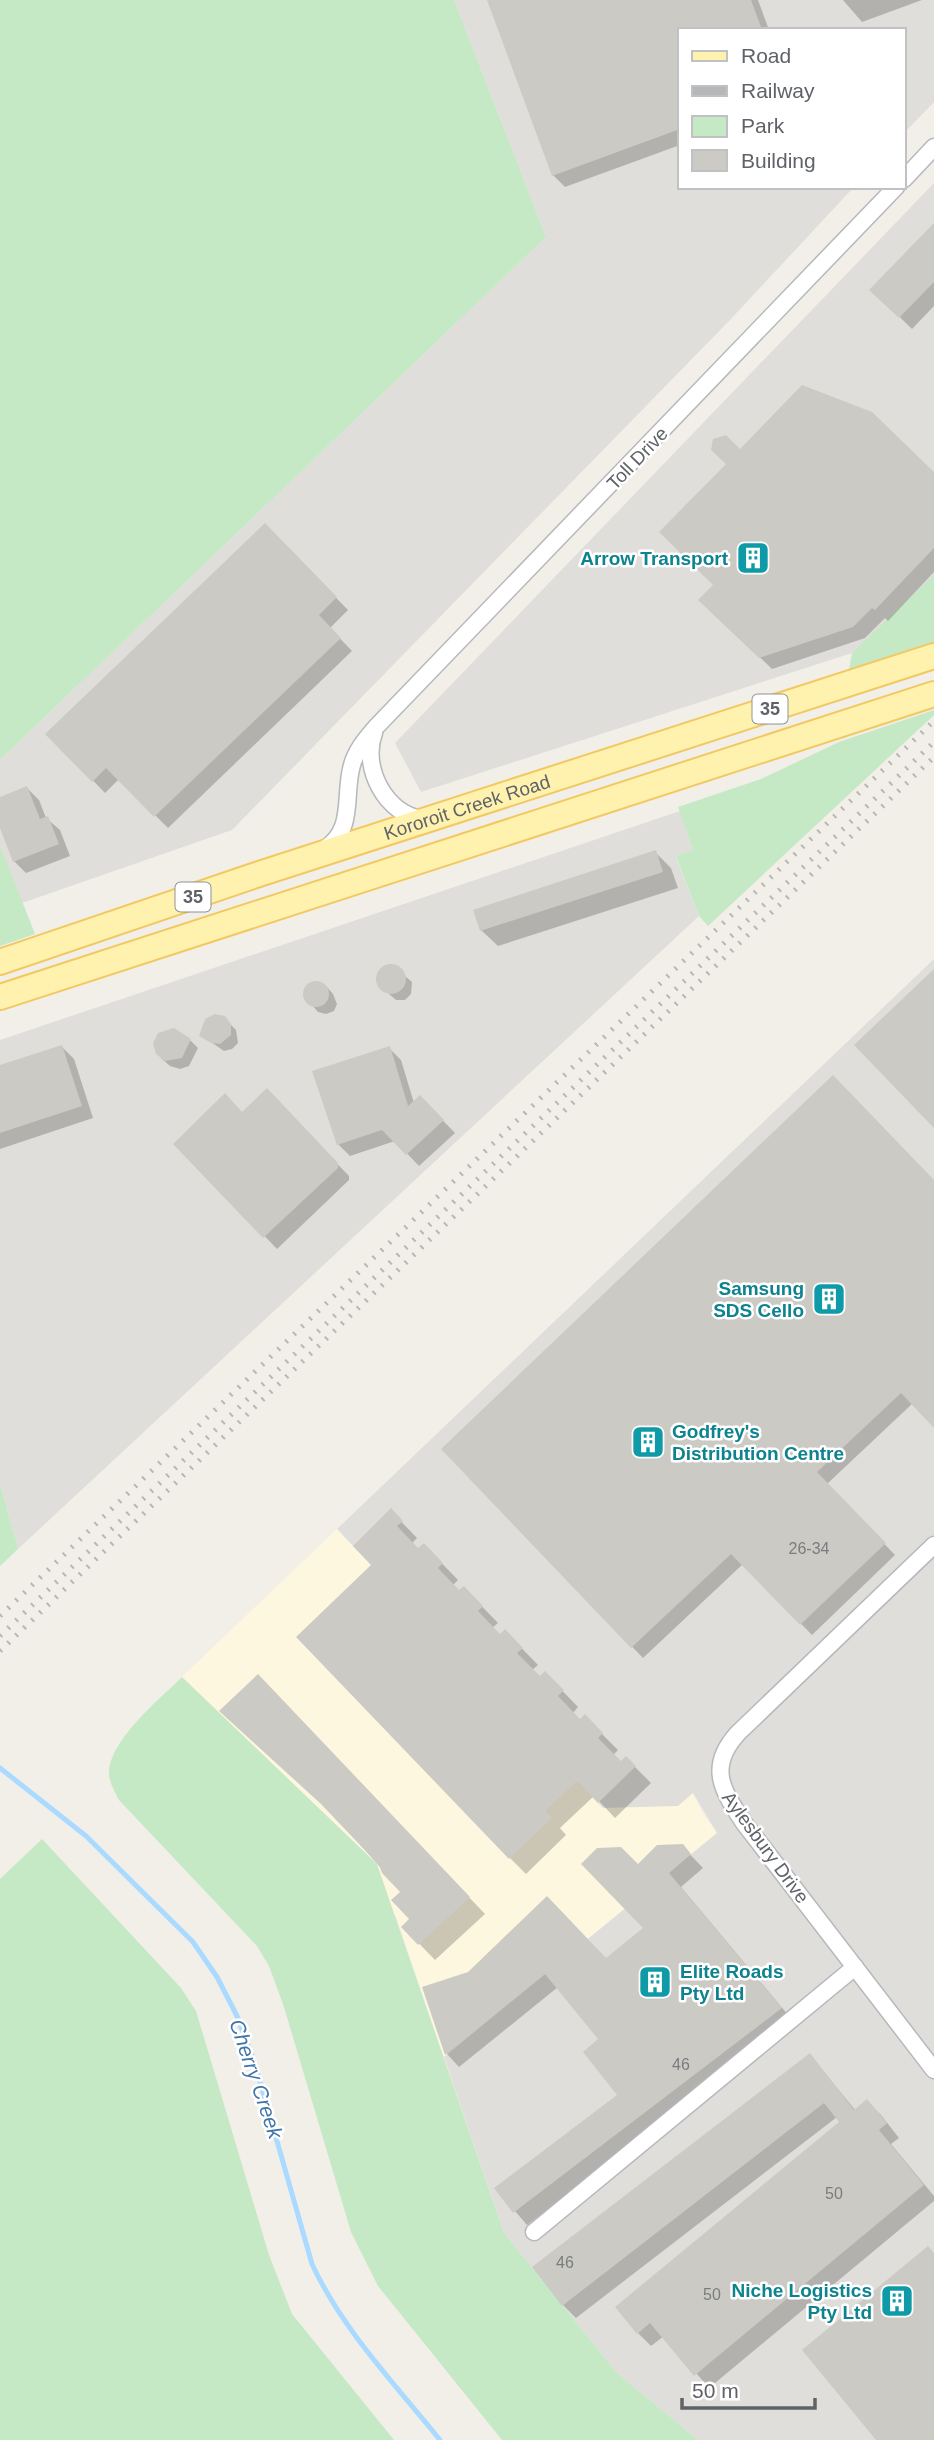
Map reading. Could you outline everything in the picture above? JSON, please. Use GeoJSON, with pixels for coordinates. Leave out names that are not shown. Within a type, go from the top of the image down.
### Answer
{"type":"FeatureCollection","features":[{"type":"Feature","properties":{"kind":"main road","name":"Kororoit Creek Road"},"geometry":{"type":"LineString","coordinates":[[0,962],[292,863],[934,656]]}},
{"type":"Feature","properties":{"kind":"main road","name":"Kororoit Creek Road"},"geometry":{"type":"LineString","coordinates":[[0,997],[934,694]]}},
{"type":"Feature","properties":{"kind":"street"},"geometry":{"type":"LineString","coordinates":[[906,177],[934,148]]}},
{"type":"Feature","properties":{"kind":"street","name":"Toll Drive"},"geometry":{"type":"LineString","coordinates":[[292,863],[327,848],[339,834],[349,809],[348,778],[353,762],[376,727],[894,189]]}},
{"type":"Feature","properties":{"kind":"street"},"geometry":{"type":"LineString","coordinates":[[376,727],[369,753],[375,779],[383,793],[408,814],[422,819],[442,815]]}},
{"type":"Feature","properties":{"kind":"street","name":"Aylesbury Drive"},"geometry":{"type":"LineString","coordinates":[[934,1545],[738,1733],[722,1756],[721,1782],[731,1803],[934,2070]]}},
{"type":"Feature","properties":{"kind":"street"},"geometry":{"type":"LineString","coordinates":[[534,2232],[855,1967]]}},
{"type":"Feature","properties":{"kind":"shaded area","name":"Arrow Transport"},"geometry":{"type":"Polygon","coordinates":[[[454,0],[934,0],[934,102],[906,131],[906,28],[678,28],[678,189],[852,189],[729,321],[232,830],[22,903],[0,846],[0,760],[546,237],[454,0]]]}},
{"type":"Feature","properties":{"kind":"shaded area"},"geometry":{"type":"Polygon","coordinates":[[[934,183],[934,576],[852,653],[421,792],[395,743],[934,183]]]}},
{"type":"Feature","properties":{"kind":"shaded area"},"geometry":{"type":"Polygon","coordinates":[[[680,811],[693,850],[676,857],[699,916],[18,1549],[0,1484],[0,1040],[680,811]]]}},
{"type":"Feature","properties":{"kind":"shaded area"},"geometry":{"type":"Polygon","coordinates":[[[934,959],[934,2440],[698,2440],[617,2373],[504,2233],[444,2057],[717,1833],[693,1793],[678,1806],[603,1808],[337,1529],[934,959]]]}},
{"type":"Feature","properties":{"kind":"shaded area"},"geometry":{"type":"Polygon","coordinates":[[[337,1529],[603,1808],[693,1793],[703,1814],[717,1833],[444,2057],[396,1916],[212,1706],[182,1677],[337,1529]]]}},
{"type":"Feature","properties":{"kind":"green space"},"geometry":{"type":"Polygon","coordinates":[[[0,0],[454,0],[546,237],[0,760],[0,0]]]}},
{"type":"Feature","properties":{"kind":"green space"},"geometry":{"type":"Polygon","coordinates":[[[934,575],[934,647],[848,676],[852,653],[934,575]]]}},
{"type":"Feature","properties":{"kind":"green space"},"geometry":{"type":"Polygon","coordinates":[[[934,710],[934,715],[708,926],[699,916],[676,856],[693,850],[678,807],[761,779],[839,742],[934,710]]]}},
{"type":"Feature","properties":{"kind":"green space"},"geometry":{"type":"Polygon","coordinates":[[[0,846],[35,934],[0,946],[0,846]]]}},
{"type":"Feature","properties":{"kind":"green space"},"geometry":{"type":"Polygon","coordinates":[[[0,1484],[18,1549],[0,1566],[0,1484]]]}},
{"type":"Feature","properties":{"kind":"green space"},"geometry":{"type":"Polygon","coordinates":[[[182,1677],[377,1864],[504,2233],[617,2373],[698,2440],[502,2440],[378,2286],[351,2232],[284,2007],[269,1966],[257,1946],[119,1800],[110,1780],[111,1761],[126,1734],[182,1677]]]}},
{"type":"Feature","properties":{"kind":"green space"},"geometry":{"type":"Polygon","coordinates":[[[42,1839],[181,1988],[196,2011],[269,2255],[292,2314],[394,2440],[0,2440],[0,1879],[42,1839]]]}},
{"type":"Feature","properties":{"kind":"building"},"geometry":{"type":"Polygon","coordinates":[[[487,0],[751,0],[761,28],[678,28],[678,130],[552,176],[487,0]]]}},
{"type":"Feature","properties":{"kind":"building"},"geometry":{"type":"Polygon","coordinates":[[[934,223],[934,282],[899,318],[869,290],[934,223]]]}},
{"type":"Feature","properties":{"kind":"building"},"geometry":{"type":"Polygon","coordinates":[[[802,385],[872,412],[934,472],[934,548],[875,610],[872,608],[853,627],[759,658],[698,600],[713,585],[659,532],[726,464],[711,450],[713,439],[726,435],[740,449],[802,385]]]}},
{"type":"Feature","properties":{"kind":"building"},"geometry":{"type":"Polygon","coordinates":[[[265,523],[337,597],[319,615],[341,638],[154,817],[106,768],[92,782],[45,734],[265,523]]]}},
{"type":"Feature","properties":{"kind":"building"},"geometry":{"type":"Polygon","coordinates":[[[27,786],[40,819],[48,816],[59,844],[13,862],[0,828],[0,797],[27,786]]]}},
{"type":"Feature","properties":{"kind":"building"},"geometry":{"type":"Polygon","coordinates":[[[656,850],[663,872],[480,931],[473,910],[656,850]]]}},
{"type":"Feature","properties":{"kind":"building"},"geometry":{"type":"Polygon","coordinates":[[[391,964],[397,965],[405,973],[405,985],[397,993],[391,994],[385,993],[377,985],[376,979],[377,973],[385,965],[391,964]]]}},
{"type":"Feature","properties":{"kind":"building"},"geometry":{"type":"Polygon","coordinates":[[[934,969],[934,1128],[854,1045],[934,969]]]}},
{"type":"Feature","properties":{"kind":"building"},"geometry":{"type":"Polygon","coordinates":[[[316,981],[326,984],[329,994],[326,1004],[316,1007],[306,1004],[303,994],[306,984],[316,981]]]}},
{"type":"Feature","properties":{"kind":"building"},"geometry":{"type":"Polygon","coordinates":[[[215,1014],[225,1016],[231,1024],[231,1035],[220,1044],[211,1043],[199,1036],[205,1019],[215,1014]]]}},
{"type":"Feature","properties":{"kind":"building"},"geometry":{"type":"Polygon","coordinates":[[[174,1028],[191,1039],[182,1058],[165,1061],[156,1054],[153,1043],[158,1033],[174,1028]]]}},
{"type":"Feature","properties":{"kind":"building"},"geometry":{"type":"Polygon","coordinates":[[[62,1045],[82,1106],[0,1133],[0,1065],[62,1045]]]}},
{"type":"Feature","properties":{"kind":"building"},"geometry":{"type":"Polygon","coordinates":[[[390,1046],[408,1106],[420,1095],[444,1120],[406,1155],[382,1130],[337,1145],[312,1071],[390,1046]]]}},
{"type":"Feature","properties":{"kind":"building"},"geometry":{"type":"Polygon","coordinates":[[[833,1075],[934,1180],[934,1428],[901,1393],[817,1472],[886,1543],[800,1625],[731,1554],[631,1648],[441,1449],[833,1075]]]}},
{"type":"Feature","properties":{"kind":"building"},"geometry":{"type":"Polygon","coordinates":[[[267,1088],[338,1163],[338,1168],[263,1238],[173,1144],[225,1093],[242,1112],[267,1088]]]}},
{"type":"Feature","properties":{"kind":"building"},"geometry":{"type":"Polygon","coordinates":[[[391,1508],[403,1521],[397,1526],[418,1548],[424,1543],[443,1563],[438,1568],[459,1590],[464,1586],[483,1606],[478,1611],[500,1634],[505,1629],[523,1648],[517,1653],[540,1676],[545,1671],[564,1690],[558,1696],[580,1719],[585,1714],[603,1733],[598,1738],[621,1761],[626,1756],[636,1766],[598,1803],[577,1781],[545,1811],[552,1818],[509,1859],[296,1637],[371,1565],[353,1546],[391,1508]]]}},
{"type":"Feature","properties":{"kind":"building"},"geometry":{"type":"Polygon","coordinates":[[[258,1674],[470,1897],[418,1945],[401,1927],[409,1919],[391,1900],[400,1892],[382,1873],[379,1865],[321,1804],[219,1711],[258,1674]]]}},
{"type":"Feature","properties":{"kind":"building"},"geometry":{"type":"Polygon","coordinates":[[[683,1844],[691,1854],[669,1873],[782,2008],[513,2213],[494,2188],[617,2095],[583,2052],[598,2039],[545,1974],[445,2055],[422,1987],[468,1972],[547,1896],[606,1958],[643,1928],[581,1864],[597,1848],[621,1847],[638,1864],[657,1845],[683,1844]]]}},
{"type":"Feature","properties":{"kind":"building"},"geometry":{"type":"Polygon","coordinates":[[[810,2053],[854,2110],[867,2099],[887,2123],[879,2130],[924,2185],[694,2376],[650,2323],[637,2334],[615,2307],[839,2122],[824,2103],[562,2306],[532,2267],[810,2053]]]}},
{"type":"Feature","properties":{"kind":"building","name":"Niche Logistics Pty Ltd"},"geometry":{"type":"Polygon","coordinates":[[[928,2246],[934,2253],[934,2440],[876,2440],[802,2350],[928,2246]]]}},
{"type":"Feature","properties":{"kind":"waterway","name":"Cherry Creek"},"geometry":{"type":"LineString","coordinates":[[0,1768],[86,1836],[193,1942],[217,1977],[237,2016],[255,2064],[312,2264],[338,2311],[440,2440]]}},
{"type":"Feature","properties":{"kind":"railway"},"geometry":{"type":"LineString","coordinates":[[0,1616],[934,721]]}},
{"type":"Feature","properties":{"kind":"railway"},"geometry":{"type":"LineString","coordinates":[[0,1636],[934,742]]}},
{"type":"Feature","properties":{"kind":"railway"},"geometry":{"type":"LineString","coordinates":[[0,1651],[934,757]]}},
{"type":"Feature","properties":{"kind":"place","name":"Arrow Transport"},"geometry":{"type":"Point","coordinates":[753,558]}},
{"type":"Feature","properties":{"kind":"place","name":"Samsung SDS Cello"},"geometry":{"type":"Point","coordinates":[829,1299]}},
{"type":"Feature","properties":{"kind":"place","name":"Godfrey's Distribution Centre"},"geometry":{"type":"Point","coordinates":[648,1442]}},
{"type":"Feature","properties":{"kind":"place","name":"Elite Roads Pty Ltd"},"geometry":{"type":"Point","coordinates":[655,1982]}},
{"type":"Feature","properties":{"kind":"place","name":"Niche Logistics Pty Ltd"},"geometry":{"type":"Point","coordinates":[897,2301]}}]}
